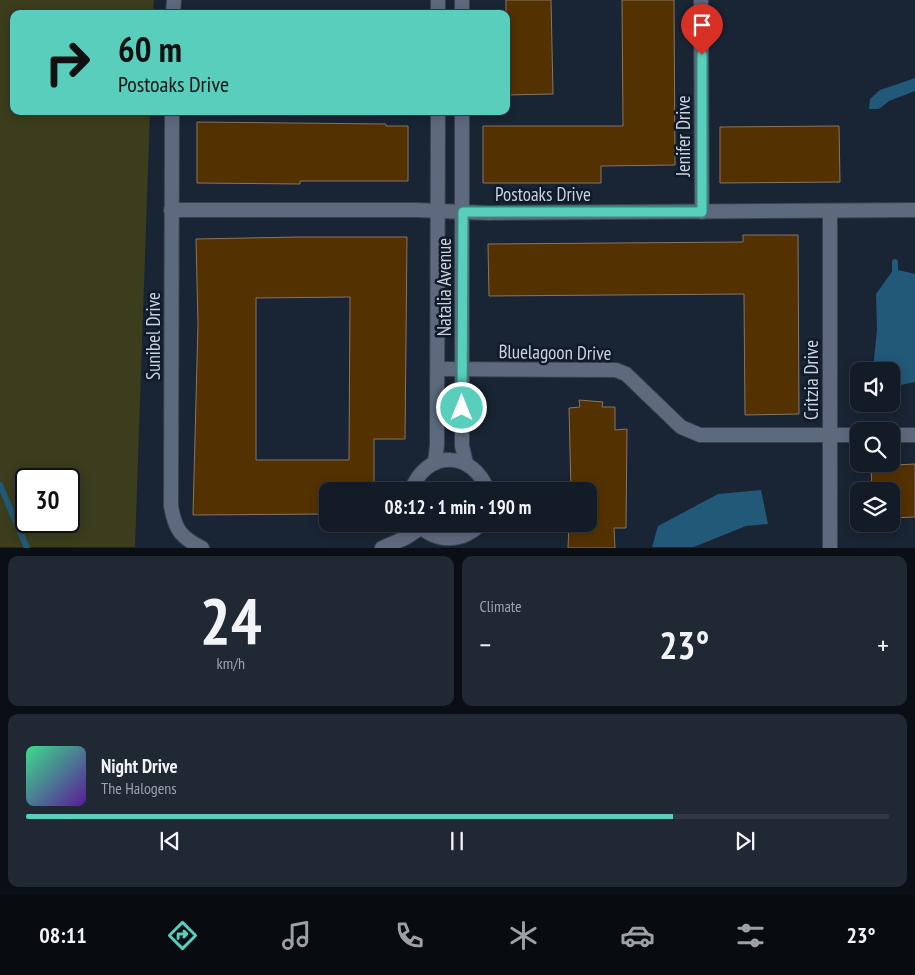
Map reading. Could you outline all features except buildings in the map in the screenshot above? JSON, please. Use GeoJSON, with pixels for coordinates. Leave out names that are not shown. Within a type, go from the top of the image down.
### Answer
{"type":"FeatureCollection","features":[{"type":"Feature","properties":{"kind":"street","name":"Jenifer Drive"},"geometry":{"type":"LineString","coordinates":[[702,0],[702,212]]}},
{"type":"Feature","properties":{"kind":"street","name":"Sunibel Drive"},"geometry":{"type":"LineString","coordinates":[[172,115],[171,506],[173,520],[186,540],[202,548]]}},
{"type":"Feature","properties":{"kind":"street","name":"Natalia Avenue"},"geometry":{"type":"LineString","coordinates":[[435,462],[438,369],[438,115]]}},
{"type":"Feature","properties":{"kind":"street","name":"Natalia Avenue"},"geometry":{"type":"LineString","coordinates":[[462,115],[462,446],[466,463]]}},
{"type":"Feature","properties":{"kind":"street","name":"Postoaks Drive"},"geometry":{"type":"LineString","coordinates":[[171,210],[830,213],[915,210]]}},
{"type":"Feature","properties":{"kind":"street","name":"Critzia Drive"},"geometry":{"type":"LineString","coordinates":[[830,213],[830,548]]}},
{"type":"Feature","properties":{"kind":"street","name":"Bluelagoon Drive"},"geometry":{"type":"LineString","coordinates":[[438,369],[616,370],[626,374],[681,427],[690,433],[700,435],[850,435]]}},
{"type":"Feature","properties":{"kind":"street"},"geometry":{"type":"LineString","coordinates":[[900,435],[915,435]]}},
{"type":"Feature","properties":{"kind":"street"},"geometry":{"type":"LineString","coordinates":[[415,482],[424,469],[435,462],[445,460],[466,463],[476,470],[485,482]]}},
{"type":"Feature","properties":{"kind":"street"},"geometry":{"type":"LineString","coordinates":[[382,548],[405,538],[412,532]]}},
{"type":"Feature","properties":{"kind":"street"},"geometry":{"type":"LineString","coordinates":[[430,532],[444,538],[456,538],[470,532]]}},
{"type":"Feature","properties":{"kind":"green space"},"geometry":{"type":"Polygon","coordinates":[[[0,0],[154,0],[153,10],[10,10],[10,115],[150,115],[135,547],[0,547],[0,0]]]}},
{"type":"Feature","properties":{"kind":"water"},"geometry":{"type":"Polygon","coordinates":[[[915,78],[915,91],[889,101],[879,109],[869,109],[870,99],[880,90],[915,78]]]}},
{"type":"Feature","properties":{"kind":"water"},"geometry":{"type":"Polygon","coordinates":[[[894,269],[915,274],[915,382],[900,385],[900,362],[874,362],[877,330],[876,294],[894,269]]]}},
{"type":"Feature","properties":{"kind":"water"},"geometry":{"type":"Polygon","coordinates":[[[761,490],[768,524],[746,526],[694,547],[652,547],[658,526],[718,494],[761,490]]]}},
{"type":"Feature","properties":{"kind":"waterway"},"geometry":{"type":"LineString","coordinates":[[895,262],[895,276]]}},
{"type":"Feature","properties":{"kind":"waterway"},"geometry":{"type":"LineString","coordinates":[[0,485],[27,548]]}},
{"type":"Feature","properties":{"kind":"route"},"geometry":{"type":"LineString","coordinates":[[462,408],[463,212],[702,212],[702,55]]}}]}
